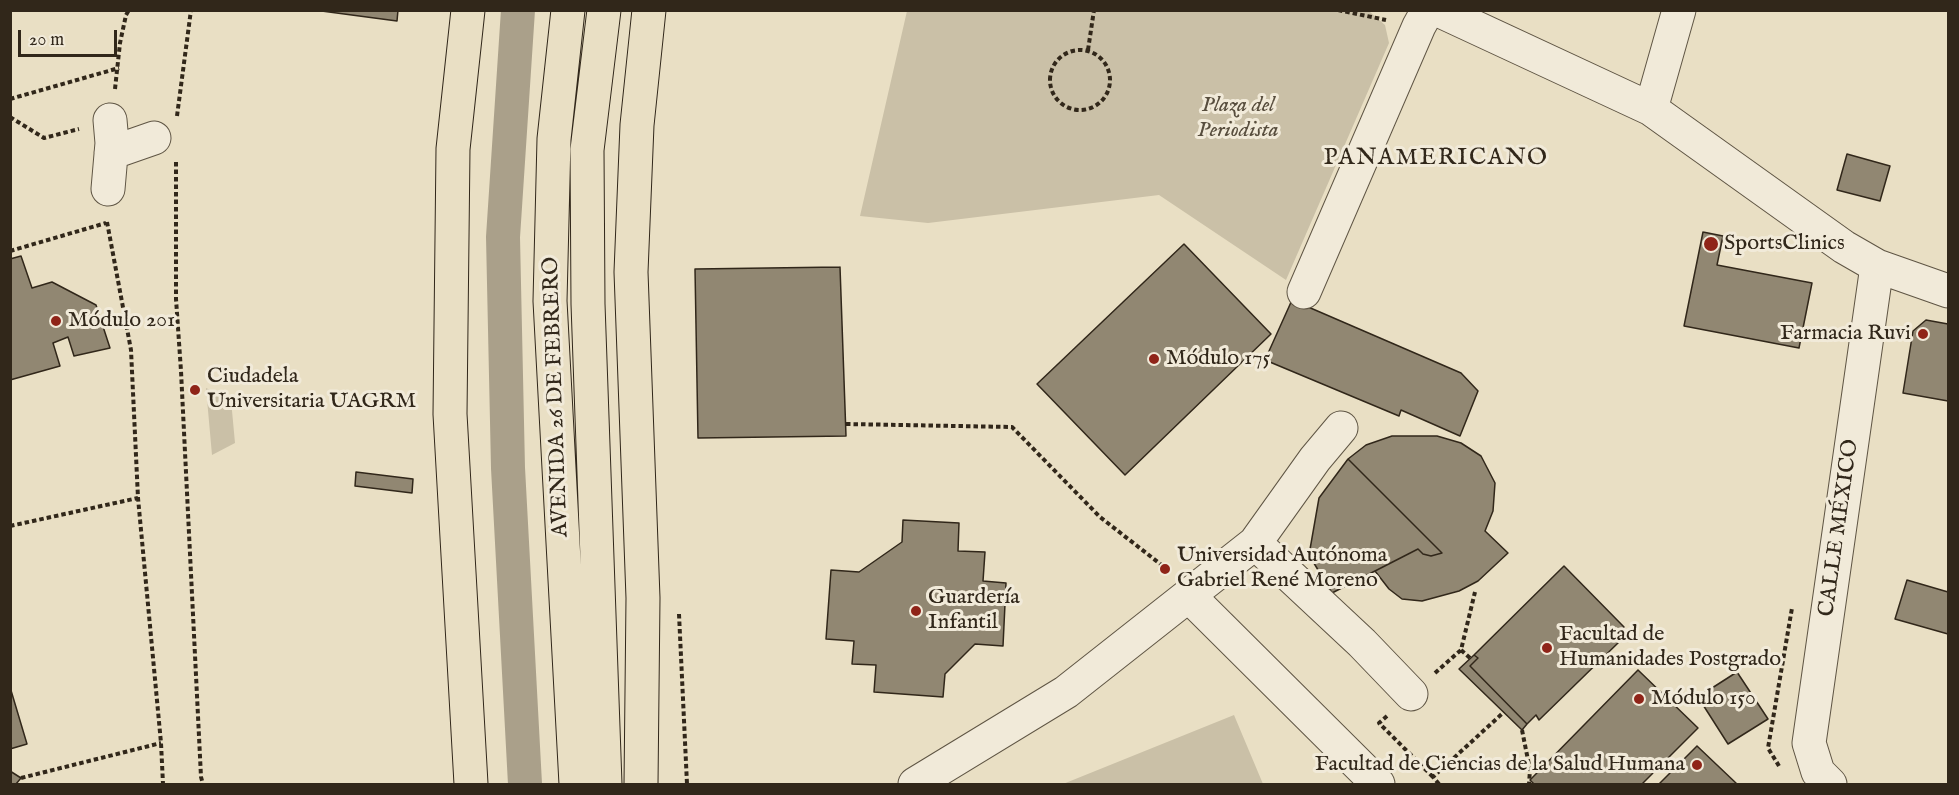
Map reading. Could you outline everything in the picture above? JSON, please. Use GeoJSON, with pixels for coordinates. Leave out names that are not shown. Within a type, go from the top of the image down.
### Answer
{"type":"FeatureCollection","features":[{"type":"Feature","properties":{"kind":"main road"},"geometry":{"type":"LineString","coordinates":[[468,10],[453,149],[450,414],[471,784]]}},
{"type":"Feature","properties":{"kind":"main road","name":"AVENIDA 26 DE FEBRERO"},"geometry":{"type":"LineString","coordinates":[[567,10],[554,139],[550,301],[576,784]]}},
{"type":"Feature","properties":{"kind":"main road","name":"AVENIDA 26 DE FEBRERO"},"geometry":{"type":"LineString","coordinates":[[604,10],[587,150],[587,174],[588,304],[604,784]]}},
{"type":"Feature","properties":{"kind":"main road"},"geometry":{"type":"LineString","coordinates":[[641,784],[643,598],[631,272],[637,124],[649,10]]}},
{"type":"Feature","properties":{"kind":"street"},"geometry":{"type":"LineString","coordinates":[[1651,109],[1679,10]]}},
{"type":"Feature","properties":{"kind":"street"},"geometry":{"type":"LineString","coordinates":[[1304,292],[1428,16],[1651,109],[1844,247],[1877,266],[1948,291]]}},
{"type":"Feature","properties":{"kind":"street"},"geometry":{"type":"LineString","coordinates":[[108,189],[111,153],[110,120]]}},
{"type":"Feature","properties":{"kind":"street"},"geometry":{"type":"LineString","coordinates":[[111,153],[169,142]]}},
{"type":"Feature","properties":{"kind":"street","name":"CALLE MÉXICO"},"geometry":{"type":"LineString","coordinates":[[1830,784],[1818,772],[1809,743],[1877,266]]}},
{"type":"Feature","properties":{"kind":"street"},"geometry":{"type":"LineString","coordinates":[[915,784],[1066,692],[1255,543],[1315,459],[1341,428]]}},
{"type":"Feature","properties":{"kind":"street"},"geometry":{"type":"LineString","coordinates":[[1255,543],[1362,643],[1411,694]]}},
{"type":"Feature","properties":{"kind":"street"},"geometry":{"type":"LineString","coordinates":[[1192,593],[1378,784]]}},
{"type":"Feature","properties":{"kind":"path"},"geometry":{"type":"LineString","coordinates":[[10,117],[44,138],[110,120],[119,68],[120,44],[129,10]]}},
{"type":"Feature","properties":{"kind":"path"},"geometry":{"type":"LineString","coordinates":[[191,10],[177,105],[169,142],[203,784]]}},
{"type":"Feature","properties":{"kind":"path"},"geometry":{"type":"LineString","coordinates":[[1088,50],[1094,10]]}},
{"type":"Feature","properties":{"kind":"path"},"geometry":{"type":"LineString","coordinates":[[1338,10],[1428,16]]}},
{"type":"Feature","properties":{"kind":"path"},"geometry":{"type":"LineString","coordinates":[[1076,50],[1088,50],[1099,56],[1106,65],[1110,76],[1109,88],[1104,98],[1095,106],[1083,110],[1072,109],[1061,104],[1053,95],[1050,72],[1056,61],[1065,54],[1076,50]]}},
{"type":"Feature","properties":{"kind":"path"},"geometry":{"type":"LineString","coordinates":[[10,99],[119,68]]}},
{"type":"Feature","properties":{"kind":"path"},"geometry":{"type":"LineString","coordinates":[[108,189],[107,223],[131,350],[138,498],[163,784]]}},
{"type":"Feature","properties":{"kind":"path"},"geometry":{"type":"LineString","coordinates":[[10,251],[107,223]]}},
{"type":"Feature","properties":{"kind":"path"},"geometry":{"type":"LineString","coordinates":[[846,424],[1012,427],[1100,517],[1192,593]]}},
{"type":"Feature","properties":{"kind":"path"},"geometry":{"type":"LineString","coordinates":[[10,526],[138,498]]}},
{"type":"Feature","properties":{"kind":"path"},"geometry":{"type":"LineString","coordinates":[[1470,658],[1461,650],[1475,592]]}},
{"type":"Feature","properties":{"kind":"path"},"geometry":{"type":"LineString","coordinates":[[678,606],[687,784]]}},
{"type":"Feature","properties":{"kind":"path"},"geometry":{"type":"LineString","coordinates":[[1782,772],[1768,747],[1792,607]]}},
{"type":"Feature","properties":{"kind":"path"},"geometry":{"type":"LineString","coordinates":[[1433,777],[1504,712]]}},
{"type":"Feature","properties":{"kind":"path"},"geometry":{"type":"LineString","coordinates":[[1379,723],[1439,784]]}},
{"type":"Feature","properties":{"kind":"path"},"geometry":{"type":"LineString","coordinates":[[1522,730],[1530,770],[1529,784]]}},
{"type":"Feature","properties":{"kind":"path"},"geometry":{"type":"LineString","coordinates":[[21,778],[161,743]]}},
{"type":"Feature","properties":{"kind":"green space","name":"Plaza del Periodista"},"geometry":{"type":"Polygon","coordinates":[[[907,11],[1370,12],[1385,25],[1389,43],[1286,280],[1159,195],[928,223],[860,216],[907,11]]]}},
{"type":"Feature","properties":{"kind":"green space"},"geometry":{"type":"Polygon","coordinates":[[[206,388],[231,400],[235,443],[212,455],[206,388]]]}},
{"type":"Feature","properties":{"kind":"green space"},"geometry":{"type":"Polygon","coordinates":[[[1234,715],[1263,784],[1063,784],[1234,715]]]}},
{"type":"Feature","properties":{"kind":"building"},"geometry":{"type":"Polygon","coordinates":[[[314,10],[398,10],[397,21],[314,10]]]}},
{"type":"Feature","properties":{"kind":"building"},"geometry":{"type":"Polygon","coordinates":[[[1847,154],[1890,166],[1880,201],[1837,190],[1847,154]]]}},
{"type":"Feature","properties":{"kind":"building"},"geometry":{"type":"Polygon","coordinates":[[[1703,232],[1723,236],[1717,265],[1812,283],[1799,348],[1684,326],[1703,232]]]}},
{"type":"Feature","properties":{"kind":"building","name":"Módulo 175"},"geometry":{"type":"Polygon","coordinates":[[[1184,244],[1271,334],[1125,475],[1037,384],[1184,244]]]}},
{"type":"Feature","properties":{"kind":"building","name":"Módulo 201"},"geometry":{"type":"Polygon","coordinates":[[[21,256],[32,288],[52,282],[96,305],[110,348],[74,356],[68,337],[53,343],[60,366],[10,380],[10,259],[21,256]]]}},
{"type":"Feature","properties":{"kind":"building"},"geometry":{"type":"Polygon","coordinates":[[[840,267],[846,436],[698,438],[695,269],[840,267]]]}},
{"type":"Feature","properties":{"kind":"building"},"geometry":{"type":"Polygon","coordinates":[[[1292,300],[1461,373],[1478,391],[1460,436],[1401,410],[1399,416],[1265,360],[1292,300]]]}},
{"type":"Feature","properties":{"kind":"building"},"geometry":{"type":"Polygon","coordinates":[[[1926,320],[1948,324],[1948,401],[1903,393],[1913,331],[1926,320]]]}},
{"type":"Feature","properties":{"kind":"building"},"geometry":{"type":"Polygon","coordinates":[[[1392,436],[1437,436],[1461,443],[1481,456],[1495,483],[1493,511],[1485,531],[1508,553],[1478,581],[1459,591],[1422,601],[1402,599],[1389,589],[1375,571],[1418,549],[1423,554],[1431,556],[1442,553],[1348,459],[1366,445],[1392,436]]]}},
{"type":"Feature","properties":{"kind":"building"},"geometry":{"type":"Polygon","coordinates":[[[1348,459],[1442,553],[1431,556],[1423,554],[1418,549],[1332,593],[1309,555],[1319,498],[1348,459]]]}},
{"type":"Feature","properties":{"kind":"building"},"geometry":{"type":"Polygon","coordinates":[[[356,472],[413,479],[412,493],[355,486],[356,472]]]}},
{"type":"Feature","properties":{"kind":"building","name":"Guardería Infantil"},"geometry":{"type":"Polygon","coordinates":[[[903,520],[959,523],[958,551],[985,552],[983,581],[1006,583],[1003,646],[975,644],[945,674],[943,697],[874,692],[876,665],[852,664],[854,641],[826,639],[831,570],[859,572],[902,542],[903,520]]]}},
{"type":"Feature","properties":{"kind":"building","name":"Facultad de Humanidades Postgrado"},"geometry":{"type":"Polygon","coordinates":[[[1564,566],[1624,627],[1614,637],[1619,642],[1539,720],[1536,715],[1527,724],[1470,666],[1478,658],[1474,655],[1564,566]]]}},
{"type":"Feature","properties":{"kind":"building"},"geometry":{"type":"Polygon","coordinates":[[[1907,580],[1948,592],[1948,634],[1895,619],[1907,580]]]}},
{"type":"Feature","properties":{"kind":"building"},"geometry":{"type":"Polygon","coordinates":[[[1474,655],[1478,658],[1470,666],[1527,724],[1522,730],[1459,669],[1474,655]]]}},
{"type":"Feature","properties":{"kind":"building","name":"Módulo 150"},"geometry":{"type":"Polygon","coordinates":[[[1638,670],[1698,728],[1642,784],[1534,784],[1530,780],[1638,670]]]}},
{"type":"Feature","properties":{"kind":"building"},"geometry":{"type":"Polygon","coordinates":[[[1737,672],[1768,719],[1728,744],[1698,697],[1737,672]]]}},
{"type":"Feature","properties":{"kind":"building"},"geometry":{"type":"Polygon","coordinates":[[[10,687],[27,744],[10,749],[10,687]]]}},
{"type":"Feature","properties":{"kind":"building","name":"Facultad de Ciencias de la Salud Humana"},"geometry":{"type":"Polygon","coordinates":[[[1697,746],[1737,784],[1659,784],[1697,746]]]}},
{"type":"Feature","properties":{"kind":"building"},"geometry":{"type":"Polygon","coordinates":[[[10,771],[21,778],[16,784],[10,784],[10,771]]]}},
{"type":"Feature","properties":{"kind":"waterway"},"geometry":{"type":"LineString","coordinates":[[518,10],[503,237],[508,468],[525,784]]}},
{"type":"Feature","properties":{"kind":"place","name":"SportsClinics"},"geometry":{"type":"Point","coordinates":[1711,244]}},
{"type":"Feature","properties":{"kind":"place","name":"Módulo 201"},"geometry":{"type":"Point","coordinates":[56,321]}},
{"type":"Feature","properties":{"kind":"place","name":"Farmacia Ruvi"},"geometry":{"type":"Point","coordinates":[1923,334]}},
{"type":"Feature","properties":{"kind":"place","name":"Módulo 175"},"geometry":{"type":"Point","coordinates":[1154,359]}},
{"type":"Feature","properties":{"kind":"place","name":"Ciudadela Universitaria UAGRM"},"geometry":{"type":"Point","coordinates":[195,390]}},
{"type":"Feature","properties":{"kind":"place","name":"Universidad Autónoma Gabriel René Moreno"},"geometry":{"type":"Point","coordinates":[1165,569]}},
{"type":"Feature","properties":{"kind":"place","name":"Guardería Infantil"},"geometry":{"type":"Point","coordinates":[916,611]}},
{"type":"Feature","properties":{"kind":"place","name":"Facultad de Humanidades Postgrado"},"geometry":{"type":"Point","coordinates":[1547,648]}},
{"type":"Feature","properties":{"kind":"place","name":"Módulo 150"},"geometry":{"type":"Point","coordinates":[1639,699]}},
{"type":"Feature","properties":{"kind":"place","name":"Facultad de Ciencias de la Salud Humana"},"geometry":{"type":"Point","coordinates":[1697,765]}},
{"type":"Feature","properties":{"kind":"district","name":"PANAMERICANO"},"geometry":{"type":"Point","coordinates":[1436,159]}}]}
